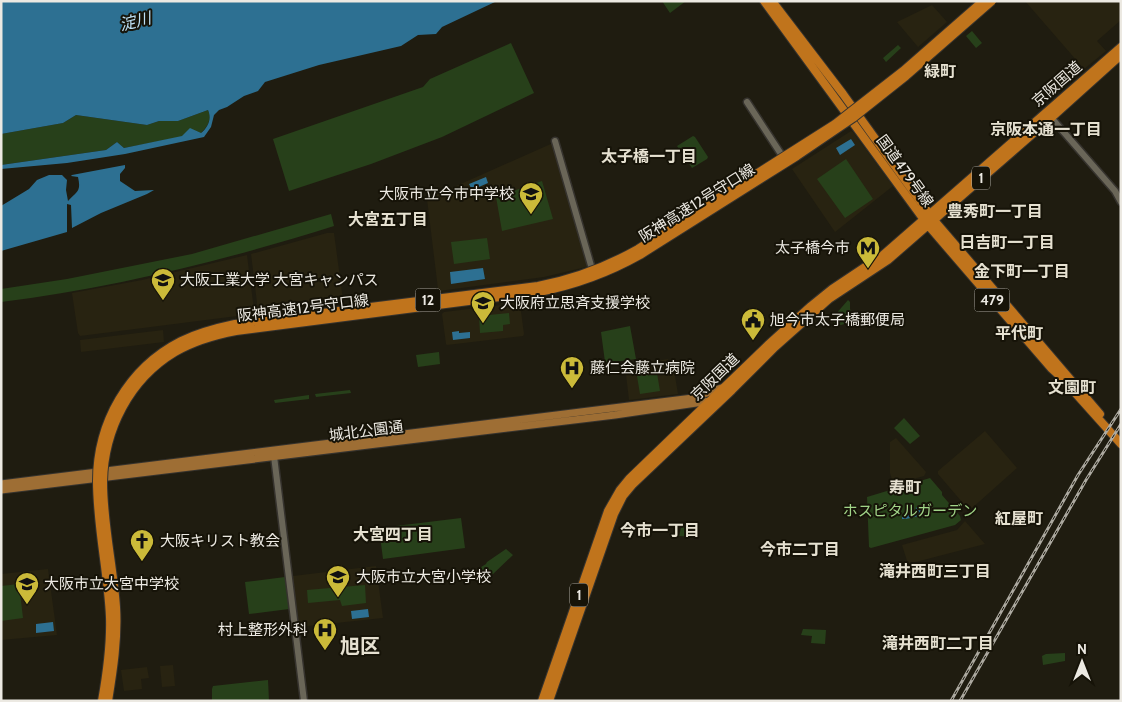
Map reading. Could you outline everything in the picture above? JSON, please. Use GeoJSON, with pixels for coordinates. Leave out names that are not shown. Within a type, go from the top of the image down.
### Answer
{"type":"FeatureCollection","features":[{"type":"Feature","properties":{"kind":"highway","name":"479"},"geometry":{"type":"LineString","coordinates":[[764,1],[815,65]]}},
{"type":"Feature","properties":{"kind":"highway","name":"479"},"geometry":{"type":"LineString","coordinates":[[772,1],[815,65]]}},
{"type":"Feature","properties":{"kind":"highway","name":"阪神高速12号守口線"},"geometry":{"type":"LineString","coordinates":[[102,701],[108,665],[110,628],[109,595],[98,498],[98,458],[105,428],[116,404],[136,376],[155,358],[172,346],[192,336],[235,324],[538,286],[578,276],[605,266],[646,244],[835,124],[903,71],[983,1]]}},
{"type":"Feature","properties":{"kind":"highway","name":"阪神高速12号守口線"},"geometry":{"type":"LineString","coordinates":[[108,701],[114,665],[116,622],[104,498],[105,459],[112,431],[126,400],[145,376],[165,359],[195,342],[236,331],[539,292],[580,282],[608,272],[640,255],[838,128],[906,76],[992,1]]}},
{"type":"Feature","properties":{"kind":"highway","name":"京阪国道"},"geometry":{"type":"LineString","coordinates":[[1051,117],[1121,47]]}},
{"type":"Feature","properties":{"kind":"highway","name":"京阪国道"},"geometry":{"type":"LineString","coordinates":[[549,701],[614,514],[623,496],[633,484],[729,388],[829,299],[888,260],[928,219],[1051,117],[1121,55]]}},
{"type":"Feature","properties":{"kind":"highway","name":"国道479号線"},"geometry":{"type":"LineString","coordinates":[[815,65],[843,94],[928,219],[1051,368],[1121,444]]}},
{"type":"Feature","properties":{"kind":"highway","name":"国道479号線"},"geometry":{"type":"LineString","coordinates":[[928,219],[1121,437]]}},
{"type":"Feature","properties":{"kind":"highway","name":"京阪国道"},"geometry":{"type":"LineString","coordinates":[[542,701],[608,511],[620,490],[670,440],[729,388]]}},
{"type":"Feature","properties":{"kind":"main road","name":"城北公園通"},"geometry":{"type":"LineString","coordinates":[[1,484],[693,398],[729,388]]}},
{"type":"Feature","properties":{"kind":"main road","name":"城北公園通"},"geometry":{"type":"LineString","coordinates":[[1,490],[624,414],[712,401]]}},
{"type":"Feature","properties":{"kind":"street"},"geometry":{"type":"LineString","coordinates":[[747,102],[781,154]]}},
{"type":"Feature","properties":{"kind":"street"},"geometry":{"type":"LineString","coordinates":[[1051,117],[1115,191],[1121,202]]}},
{"type":"Feature","properties":{"kind":"street"},"geometry":{"type":"LineString","coordinates":[[555,141],[592,269]]}},
{"type":"Feature","properties":{"kind":"street"},"geometry":{"type":"LineString","coordinates":[[274,456],[304,701]]}},
{"type":"Feature","properties":{"kind":"shaded area"},"geometry":{"type":"Polygon","coordinates":[[[1025,1],[1121,1],[1121,20],[1097,41],[1106,51],[1084,69],[1025,1]]]}},
{"type":"Feature","properties":{"kind":"shaded area"},"geometry":{"type":"Polygon","coordinates":[[[932,5],[947,22],[918,47],[897,22],[932,5]]]}},
{"type":"Feature","properties":{"kind":"shaded area"},"geometry":{"type":"Polygon","coordinates":[[[851,131],[893,186],[835,232],[792,169],[851,131]]]}},
{"type":"Feature","properties":{"kind":"shaded area"},"geometry":{"type":"Polygon","coordinates":[[[553,143],[586,267],[544,277],[439,291],[427,199],[553,143]]]}},
{"type":"Feature","properties":{"kind":"shaded area"},"geometry":{"type":"Polygon","coordinates":[[[327,233],[334,233],[343,300],[341,303],[260,313],[258,311],[251,254],[327,233]]]}},
{"type":"Feature","properties":{"kind":"shaded area","name":"大阪工業大学 大宮キャンパス"},"geometry":{"type":"Polygon","coordinates":[[[247,255],[253,314],[80,336],[78,333],[72,293],[142,280],[247,255]]]}},
{"type":"Feature","properties":{"kind":"shaded area","name":"大阪府立思斉支援学校"},"geometry":{"type":"Polygon","coordinates":[[[520,304],[523,336],[446,344],[442,314],[444,312],[520,304]]]}},
{"type":"Feature","properties":{"kind":"shaded area","name":"大阪工業大学 大宮キャンパス"},"geometry":{"type":"Polygon","coordinates":[[[163,330],[164,342],[81,352],[80,340],[163,330]]]}},
{"type":"Feature","properties":{"kind":"shaded area"},"geometry":{"type":"Polygon","coordinates":[[[668,359],[675,376],[678,394],[629,400],[625,366],[668,359]]]}},
{"type":"Feature","properties":{"kind":"shaded area"},"geometry":{"type":"Polygon","coordinates":[[[985,431],[1017,468],[971,509],[968,509],[938,474],[938,471],[985,431]]]}},
{"type":"Feature","properties":{"kind":"shaded area"},"geometry":{"type":"Polygon","coordinates":[[[896,438],[926,472],[924,476],[893,483],[890,473],[890,442],[896,438]]]}},
{"type":"Feature","properties":{"kind":"shaded area"},"geometry":{"type":"Polygon","coordinates":[[[965,521],[985,544],[908,564],[902,545],[957,530],[965,521]]]}},
{"type":"Feature","properties":{"kind":"shaded area","name":"大阪市立大宮小学校"},"geometry":{"type":"Polygon","coordinates":[[[376,566],[383,618],[298,627],[293,576],[376,566]]]}},
{"type":"Feature","properties":{"kind":"shaded area","name":"大阪市立大宮中学校"},"geometry":{"type":"Polygon","coordinates":[[[48,569],[57,635],[1,640],[1,574],[48,569]]]}},
{"type":"Feature","properties":{"kind":"shaded area"},"geometry":{"type":"Polygon","coordinates":[[[173,665],[175,686],[162,687],[160,666],[173,665]]]}},
{"type":"Feature","properties":{"kind":"shaded area"},"geometry":{"type":"Polygon","coordinates":[[[147,667],[149,678],[141,679],[142,689],[124,691],[121,670],[147,667]]]}},
{"type":"Feature","properties":{"kind":"green space"},"geometry":{"type":"Polygon","coordinates":[[[662,1],[686,1],[670,13],[662,1]]]}},
{"type":"Feature","properties":{"kind":"green space"},"geometry":{"type":"Polygon","coordinates":[[[972,31],[982,43],[976,48],[966,36],[972,31]]]}},
{"type":"Feature","properties":{"kind":"green space"},"geometry":{"type":"Polygon","coordinates":[[[511,43],[534,93],[442,137],[371,164],[289,191],[273,139],[423,87],[430,79],[511,43]]]}},
{"type":"Feature","properties":{"kind":"green space"},"geometry":{"type":"Polygon","coordinates":[[[898,45],[901,48],[886,62],[883,58],[898,45]]]}},
{"type":"Feature","properties":{"kind":"green space"},"geometry":{"type":"Polygon","coordinates":[[[208,110],[209,122],[201,133],[124,148],[117,142],[106,150],[1,165],[1,134],[63,123],[76,115],[147,125],[159,121],[178,121],[208,110]]]}},
{"type":"Feature","properties":{"kind":"green space"},"geometry":{"type":"Polygon","coordinates":[[[693,136],[708,157],[692,168],[677,146],[693,136]]]}},
{"type":"Feature","properties":{"kind":"green space"},"geometry":{"type":"Polygon","coordinates":[[[846,159],[873,199],[845,218],[817,179],[846,159]]]}},
{"type":"Feature","properties":{"kind":"green space"},"geometry":{"type":"Polygon","coordinates":[[[542,181],[553,219],[502,231],[496,197],[542,181]]]}},
{"type":"Feature","properties":{"kind":"green space"},"geometry":{"type":"Polygon","coordinates":[[[331,214],[334,226],[211,261],[128,281],[1,302],[1,289],[67,279],[192,254],[331,214]]]}},
{"type":"Feature","properties":{"kind":"green space"},"geometry":{"type":"Polygon","coordinates":[[[487,238],[490,259],[454,264],[451,242],[487,238]]]}},
{"type":"Feature","properties":{"kind":"green space"},"geometry":{"type":"Polygon","coordinates":[[[848,300],[855,321],[834,327],[832,325],[836,320],[835,315],[848,300]]]}},
{"type":"Feature","properties":{"kind":"green space"},"geometry":{"type":"Polygon","coordinates":[[[509,313],[510,324],[503,325],[503,331],[480,333],[479,316],[509,313]]]}},
{"type":"Feature","properties":{"kind":"green space"},"geometry":{"type":"Polygon","coordinates":[[[630,326],[636,359],[605,362],[601,332],[630,326]]]}},
{"type":"Feature","properties":{"kind":"green space"},"geometry":{"type":"Polygon","coordinates":[[[439,352],[440,364],[418,367],[416,355],[439,352]]]}},
{"type":"Feature","properties":{"kind":"green space"},"geometry":{"type":"Polygon","coordinates":[[[657,373],[660,391],[640,394],[637,376],[657,373]]]}},
{"type":"Feature","properties":{"kind":"green space"},"geometry":{"type":"Polygon","coordinates":[[[350,390],[351,393],[316,397],[315,394],[350,390]]]}},
{"type":"Feature","properties":{"kind":"green space"},"geometry":{"type":"Polygon","coordinates":[[[309,395],[309,399],[275,403],[274,400],[309,395]]]}},
{"type":"Feature","properties":{"kind":"green space"},"geometry":{"type":"Polygon","coordinates":[[[904,418],[920,436],[910,444],[894,428],[904,418]]]}},
{"type":"Feature","properties":{"kind":"green space","name":"ホスピタルガーデン"},"geometry":{"type":"Polygon","coordinates":[[[930,478],[960,516],[961,520],[955,525],[869,547],[867,497],[930,478]]]}},
{"type":"Feature","properties":{"kind":"green space"},"geometry":{"type":"Polygon","coordinates":[[[461,518],[465,548],[383,559],[379,528],[461,518]]]}},
{"type":"Feature","properties":{"kind":"green space"},"geometry":{"type":"Polygon","coordinates":[[[684,525],[694,526],[695,537],[679,536],[684,525]]]}},
{"type":"Feature","properties":{"kind":"green space"},"geometry":{"type":"Polygon","coordinates":[[[506,549],[513,555],[493,574],[487,570],[478,571],[478,569],[506,549]]]}},
{"type":"Feature","properties":{"kind":"green space"},"geometry":{"type":"Polygon","coordinates":[[[285,577],[289,609],[249,614],[245,582],[285,577]]]}},
{"type":"Feature","properties":{"kind":"green space"},"geometry":{"type":"Polygon","coordinates":[[[19,584],[23,618],[1,621],[1,586],[19,584]]]}},
{"type":"Feature","properties":{"kind":"green space"},"geometry":{"type":"Polygon","coordinates":[[[365,585],[366,603],[342,606],[340,600],[308,603],[307,590],[365,585]]]}},
{"type":"Feature","properties":{"kind":"green space"},"geometry":{"type":"Polygon","coordinates":[[[803,629],[826,630],[825,644],[811,643],[812,636],[801,635],[803,629]]]}},
{"type":"Feature","properties":{"kind":"green space"},"geometry":{"type":"Polygon","coordinates":[[[1065,653],[1065,661],[1043,665],[1042,656],[1065,653]]]}},
{"type":"Feature","properties":{"kind":"green space"},"geometry":{"type":"Polygon","coordinates":[[[268,680],[269,701],[212,701],[213,686],[268,680]]]}},
{"type":"Feature","properties":{"kind":"water","name":"淀川"},"geometry":{"type":"Polygon","coordinates":[[[1,1],[497,1],[442,27],[436,34],[418,35],[401,46],[319,65],[265,82],[258,91],[244,96],[219,110],[214,115],[211,127],[204,137],[125,154],[67,163],[1,169],[1,165],[106,150],[117,142],[124,148],[182,136],[190,128],[201,133],[206,128],[210,117],[208,110],[178,121],[159,121],[147,125],[76,115],[63,123],[1,134],[1,1]]]}},
{"type":"Feature","properties":{"kind":"water"},"geometry":{"type":"Polygon","coordinates":[[[851,139],[855,145],[840,155],[836,148],[851,139]]]}},
{"type":"Feature","properties":{"kind":"water"},"geometry":{"type":"Polygon","coordinates":[[[125,165],[120,174],[120,181],[135,191],[154,190],[72,228],[71,205],[67,204],[67,232],[1,251],[1,206],[29,189],[37,180],[49,175],[62,175],[67,180],[68,201],[79,188],[78,177],[72,175],[125,165]]]}},
{"type":"Feature","properties":{"kind":"water"},"geometry":{"type":"Polygon","coordinates":[[[486,177],[488,183],[472,190],[469,184],[486,177]]]}},
{"type":"Feature","properties":{"kind":"water"},"geometry":{"type":"Polygon","coordinates":[[[483,268],[485,279],[451,284],[450,272],[483,268]]]}},
{"type":"Feature","properties":{"kind":"water"},"geometry":{"type":"Polygon","coordinates":[[[459,331],[459,333],[470,332],[470,338],[453,340],[452,332],[459,331]]]}},
{"type":"Feature","properties":{"kind":"water"},"geometry":{"type":"Polygon","coordinates":[[[917,507],[922,509],[919,516],[902,519],[902,517],[913,513],[917,507]]]}},
{"type":"Feature","properties":{"kind":"water"},"geometry":{"type":"Polygon","coordinates":[[[368,609],[369,617],[352,619],[351,611],[368,609]]]}},
{"type":"Feature","properties":{"kind":"water"},"geometry":{"type":"Polygon","coordinates":[[[53,622],[54,631],[36,633],[36,624],[53,622]]]}},
{"type":"Feature","properties":{"kind":"railway"},"geometry":{"type":"LineString","coordinates":[[951,701],[1078,475],[1121,409]]}},
{"type":"Feature","properties":{"kind":"railway"},"geometry":{"type":"LineString","coordinates":[[960,701],[1086,480],[1121,424]]}},
{"type":"Feature","properties":{"kind":"place","name":"大阪市立今市中学校"},"geometry":{"type":"Point","coordinates":[531,215]}},
{"type":"Feature","properties":{"kind":"place","name":"太子橋今市"},"geometry":{"type":"Point","coordinates":[868,269]}},
{"type":"Feature","properties":{"kind":"place","name":"大阪工業大学 大宮キャンパス"},"geometry":{"type":"Point","coordinates":[163,301]}},
{"type":"Feature","properties":{"kind":"place","name":"大阪府立思斉支援学校"},"geometry":{"type":"Point","coordinates":[483,324]}},
{"type":"Feature","properties":{"kind":"place","name":"旭今市太子橋郵便局"},"geometry":{"type":"Point","coordinates":[753,341]}},
{"type":"Feature","properties":{"kind":"place","name":"藤仁会藤立病院"},"geometry":{"type":"Point","coordinates":[572,389]}},
{"type":"Feature","properties":{"kind":"place","name":"大阪キリスト教会"},"geometry":{"type":"Point","coordinates":[142,562]}},
{"type":"Feature","properties":{"kind":"place","name":"大阪市立大宮小学校"},"geometry":{"type":"Point","coordinates":[338,598]}},
{"type":"Feature","properties":{"kind":"place","name":"大阪市立大宮中学校"},"geometry":{"type":"Point","coordinates":[27,605]}},
{"type":"Feature","properties":{"kind":"place","name":"村上整形外科"},"geometry":{"type":"Point","coordinates":[325,651]}},
{"type":"Feature","properties":{"kind":"district","name":"緑町"},"geometry":{"type":"Point","coordinates":[940,71]}},
{"type":"Feature","properties":{"kind":"district","name":"京阪本通一丁目"},"geometry":{"type":"Point","coordinates":[1046,129]}},
{"type":"Feature","properties":{"kind":"district","name":"太子橋一丁目"},"geometry":{"type":"Point","coordinates":[649,156]}},
{"type":"Feature","properties":{"kind":"district","name":"豊秀町一丁目"},"geometry":{"type":"Point","coordinates":[995,211]}},
{"type":"Feature","properties":{"kind":"district","name":"大宮五丁目"},"geometry":{"type":"Point","coordinates":[388,219]}},
{"type":"Feature","properties":{"kind":"district","name":"日吉町一丁目"},"geometry":{"type":"Point","coordinates":[1007,242]}},
{"type":"Feature","properties":{"kind":"district","name":"金下町一丁目"},"geometry":{"type":"Point","coordinates":[1022,271]}},
{"type":"Feature","properties":{"kind":"district","name":"平代町"},"geometry":{"type":"Point","coordinates":[1019,333]}},
{"type":"Feature","properties":{"kind":"district","name":"文園町"},"geometry":{"type":"Point","coordinates":[1072,387]}},
{"type":"Feature","properties":{"kind":"district","name":"寿町"},"geometry":{"type":"Point","coordinates":[905,487]}},
{"type":"Feature","properties":{"kind":"district","name":"紅屋町"},"geometry":{"type":"Point","coordinates":[1019,518]}},
{"type":"Feature","properties":{"kind":"district","name":"今市一丁目"},"geometry":{"type":"Point","coordinates":[660,530]}},
{"type":"Feature","properties":{"kind":"district","name":"大宮四丁目"},"geometry":{"type":"Point","coordinates":[393,534]}},
{"type":"Feature","properties":{"kind":"district","name":"今市二丁目"},"geometry":{"type":"Point","coordinates":[800,549]}},
{"type":"Feature","properties":{"kind":"district","name":"滝井西町三丁目"},"geometry":{"type":"Point","coordinates":[935,571]}},
{"type":"Feature","properties":{"kind":"district","name":"滝井西町二丁目"},"geometry":{"type":"Point","coordinates":[938,643]}},
{"type":"Feature","properties":{"kind":"district","name":"旭区"},"geometry":{"type":"Point","coordinates":[360,646]}}]}
